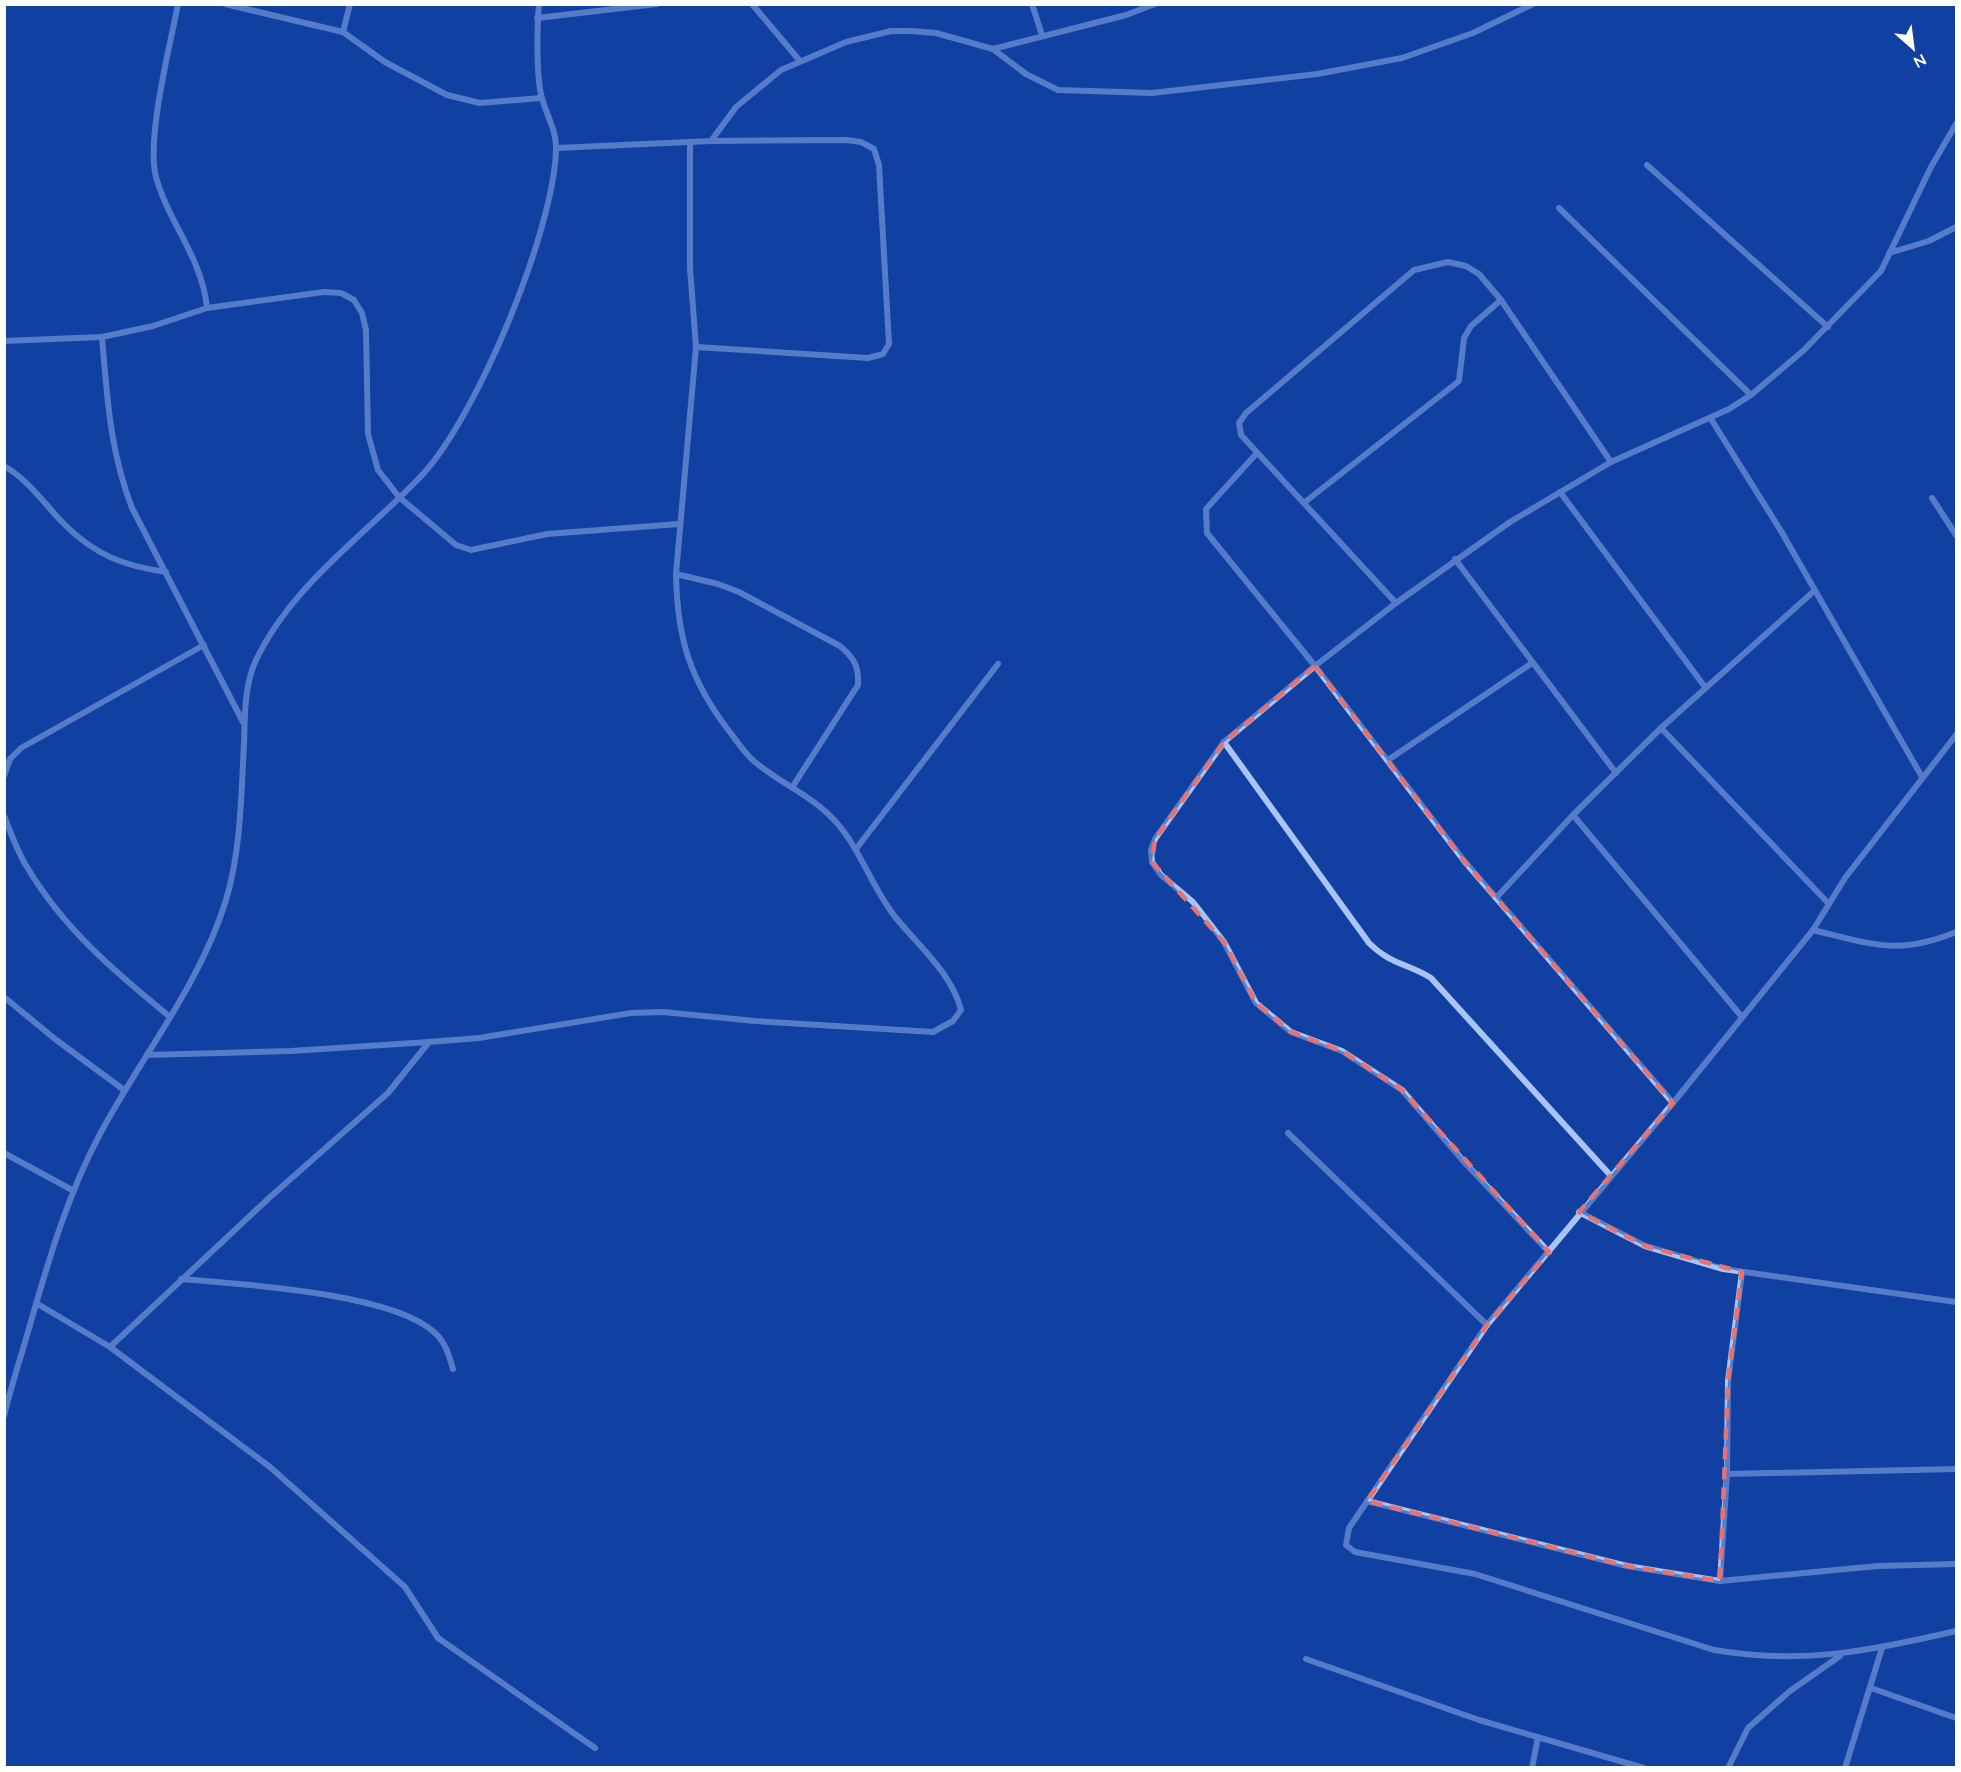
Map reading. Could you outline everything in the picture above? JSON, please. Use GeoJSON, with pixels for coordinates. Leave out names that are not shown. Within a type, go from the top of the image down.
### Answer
{"type":"FeatureCollection","features":[{"type":"Feature","properties":{"kind":"street"},"geometry":{"type":"LineString","coordinates":[[178,4],[153,150],[156,174],[164,201],[197,263],[205,286],[207,308]]}},
{"type":"Feature","properties":{"kind":"street"},"geometry":{"type":"LineString","coordinates":[[225,4],[344,32],[408,75],[447,94],[480,103],[542,98]]}},
{"type":"Feature","properties":{"kind":"street"},"geometry":{"type":"LineString","coordinates":[[344,32],[350,4]]}},
{"type":"Feature","properties":{"kind":"street"},"geometry":{"type":"LineString","coordinates":[[4,1416],[51,1253],[74,1191],[97,1139],[124,1090],[147,1055],[208,948],[227,898],[239,823],[246,698],[253,665],[283,616],[426,471],[459,423],[481,382],[520,289],[546,207],[556,147],[551,118],[542,98],[537,18],[539,4]]}},
{"type":"Feature","properties":{"kind":"street"},"geometry":{"type":"LineString","coordinates":[[537,18],[657,4]]}},
{"type":"Feature","properties":{"kind":"street"},"geometry":{"type":"LineString","coordinates":[[752,4],[800,61]]}},
{"type":"Feature","properties":{"kind":"street"},"geometry":{"type":"LineString","coordinates":[[1032,4],[1042,35]]}},
{"type":"Feature","properties":{"kind":"street"},"geometry":{"type":"LineString","coordinates":[[993,49],[1126,15],[1155,4]]}},
{"type":"Feature","properties":{"kind":"street"},"geometry":{"type":"LineString","coordinates":[[711,141],[736,107],[781,70],[846,42],[891,31],[936,33],[993,49],[1026,74],[1058,90],[1152,93],[1317,74],[1402,58],[1473,33],[1533,4]]}},
{"type":"Feature","properties":{"kind":"street"},"geometry":{"type":"LineString","coordinates":[[1549,1252],[1402,1090],[1342,1051],[1291,1032],[1256,1003],[1224,942],[1193,902],[1161,874],[1152,862],[1155,839],[1224,742],[1315,666],[1396,603],[1455,559],[1611,462],[1712,419],[1751,395],[1828,327],[1881,271],[1931,167],[1956,124]]}},
{"type":"Feature","properties":{"kind":"street"},"geometry":{"type":"LineString","coordinates":[[556,147],[690,144],[711,141],[846,140],[861,142],[874,149],[879,165],[889,344],[883,354],[868,358],[696,347]]}},
{"type":"Feature","properties":{"kind":"street"},"geometry":{"type":"LineString","coordinates":[[147,1055],[291,1051],[479,1038],[642,1012],[933,1032],[953,1021],[962,1010],[958,996],[947,977],[877,893],[856,849],[836,821],[793,786],[754,762],[703,695],[681,637],[676,574],[696,347],[690,268],[690,144]]}},
{"type":"Feature","properties":{"kind":"street"},"geometry":{"type":"LineString","coordinates":[[1647,165],[1828,327]]}},
{"type":"Feature","properties":{"kind":"street"},"geometry":{"type":"LineString","coordinates":[[1559,208],[1751,395]]}},
{"type":"Feature","properties":{"kind":"street"},"geometry":{"type":"LineString","coordinates":[[1889,253],[1929,241],[1956,227]]}},
{"type":"Feature","properties":{"kind":"street"},"geometry":{"type":"LineString","coordinates":[[1396,603],[1241,435],[1239,423],[1246,413],[1414,270],[1448,262],[1466,266],[1479,274],[1501,300],[1611,462]]}},
{"type":"Feature","properties":{"kind":"street"},"geometry":{"type":"LineString","coordinates":[[4,341],[102,337],[153,326],[207,308],[324,292],[341,293],[354,300],[362,313],[366,330],[368,435],[378,470],[399,497],[456,545],[471,550],[547,534],[679,524]]}},
{"type":"Feature","properties":{"kind":"street"},"geometry":{"type":"LineString","coordinates":[[1305,502],[1459,381],[1464,338],[1471,326],[1501,300]]}},
{"type":"Feature","properties":{"kind":"street"},"geometry":{"type":"LineString","coordinates":[[102,337],[111,440],[132,508],[245,724]]}},
{"type":"Feature","properties":{"kind":"street"},"geometry":{"type":"LineString","coordinates":[[1712,419],[1780,531],[1922,777]]}},
{"type":"Feature","properties":{"kind":"street"},"geometry":{"type":"LineString","coordinates":[[1257,453],[1206,509],[1207,533],[1315,666],[1465,862],[1674,1103]]}},
{"type":"Feature","properties":{"kind":"street"},"geometry":{"type":"LineString","coordinates":[[4,466],[26,483],[86,543],[131,567],[166,572]]}},
{"type":"Feature","properties":{"kind":"street"},"geometry":{"type":"LineString","coordinates":[[1560,492],[1705,687]]}},
{"type":"Feature","properties":{"kind":"street"},"geometry":{"type":"LineString","coordinates":[[1932,498],[1956,535]]}},
{"type":"Feature","properties":{"kind":"street"},"geometry":{"type":"LineString","coordinates":[[1455,559],[1616,773]]}},
{"type":"Feature","properties":{"kind":"street"},"geometry":{"type":"LineString","coordinates":[[676,574],[740,592],[840,646],[852,657],[859,669],[858,685],[793,786]]}},
{"type":"Feature","properties":{"kind":"street"},"geometry":{"type":"LineString","coordinates":[[1496,898],[1573,815],[1661,728],[1814,591]]}},
{"type":"Feature","properties":{"kind":"street"},"geometry":{"type":"LineString","coordinates":[[4,777],[10,759],[21,748],[204,645]]}},
{"type":"Feature","properties":{"kind":"street"},"geometry":{"type":"LineString","coordinates":[[1388,760],[1532,663]]}},
{"type":"Feature","properties":{"kind":"street"},"geometry":{"type":"LineString","coordinates":[[856,849],[998,664]]}},
{"type":"Feature","properties":{"kind":"street"},"geometry":{"type":"LineString","coordinates":[[1661,728],[1829,904]]}},
{"type":"Feature","properties":{"kind":"street"},"geometry":{"type":"LineString","coordinates":[[1956,735],[1845,878],[1813,930],[1674,1103],[1579,1212],[1549,1252],[1487,1325],[1349,1528],[1346,1537],[1347,1545],[1356,1552],[1475,1574],[1714,1650],[1803,1658],[1882,1648],[1956,1631]]}},
{"type":"Feature","properties":{"kind":"street"},"geometry":{"type":"LineString","coordinates":[[1224,742],[1369,943],[1392,962],[1419,970],[1431,978],[1611,1176]]}},
{"type":"Feature","properties":{"kind":"street"},"geometry":{"type":"LineString","coordinates":[[1573,815],[1742,1017]]}},
{"type":"Feature","properties":{"kind":"street"},"geometry":{"type":"LineString","coordinates":[[4,816],[27,867],[73,930],[104,962],[169,1016]]}},
{"type":"Feature","properties":{"kind":"street"},"geometry":{"type":"LineString","coordinates":[[1813,930],[1875,945],[1896,947],[1919,946],[1956,932]]}},
{"type":"Feature","properties":{"kind":"street"},"geometry":{"type":"LineString","coordinates":[[4,996],[55,1040],[124,1090]]}},
{"type":"Feature","properties":{"kind":"street"},"geometry":{"type":"LineString","coordinates":[[110,1347],[388,1093],[429,1042]]}},
{"type":"Feature","properties":{"kind":"street"},"geometry":{"type":"LineString","coordinates":[[1288,1132],[1487,1325]]}},
{"type":"Feature","properties":{"kind":"street"},"geometry":{"type":"LineString","coordinates":[[4,1153],[74,1191]]}},
{"type":"Feature","properties":{"kind":"street"},"geometry":{"type":"LineString","coordinates":[[1579,1212],[1645,1246],[1742,1272],[1956,1302]]}},
{"type":"Feature","properties":{"kind":"street"},"geometry":{"type":"LineString","coordinates":[[1720,1581],[1728,1381],[1742,1272]]}},
{"type":"Feature","properties":{"kind":"street"},"geometry":{"type":"LineString","coordinates":[[182,1279],[359,1300],[395,1310],[427,1326],[437,1334],[446,1347],[453,1369]]}},
{"type":"Feature","properties":{"kind":"street"},"geometry":{"type":"LineString","coordinates":[[36,1303],[110,1347],[270,1467],[405,1587],[438,1638],[596,1748]]}},
{"type":"Feature","properties":{"kind":"street"},"geometry":{"type":"LineString","coordinates":[[1726,1474],[1956,1469]]}},
{"type":"Feature","properties":{"kind":"street"},"geometry":{"type":"LineString","coordinates":[[1367,1501],[1627,1566],[1720,1581],[1878,1566],[1956,1564]]}},
{"type":"Feature","properties":{"kind":"street"},"geometry":{"type":"LineString","coordinates":[[1845,1767],[1882,1648]]}},
{"type":"Feature","properties":{"kind":"street"},"geometry":{"type":"LineString","coordinates":[[1728,1767],[1748,1728],[1790,1691],[1840,1655]]}},
{"type":"Feature","properties":{"kind":"street"},"geometry":{"type":"LineString","coordinates":[[1306,1659],[1479,1720],[1644,1767]]}},
{"type":"Feature","properties":{"kind":"street"},"geometry":{"type":"LineString","coordinates":[[1871,1688],[1956,1718]]}},
{"type":"Feature","properties":{"kind":"street"},"geometry":{"type":"LineString","coordinates":[[1532,1767],[1538,1737]]}},
{"type":"Feature","properties":{"kind":"highlighted area"},"geometry":{"type":"Polygon","coordinates":[[[1315,666],[1465,862],[1673,1103],[1579,1212],[1645,1246],[1742,1272],[1728,1381],[1720,1581],[1627,1566],[1367,1501],[1487,1325],[1549,1252],[1402,1090],[1342,1051],[1291,1032],[1256,1003],[1224,942],[1152,862],[1155,839],[1224,742],[1315,666]]]}}]}
